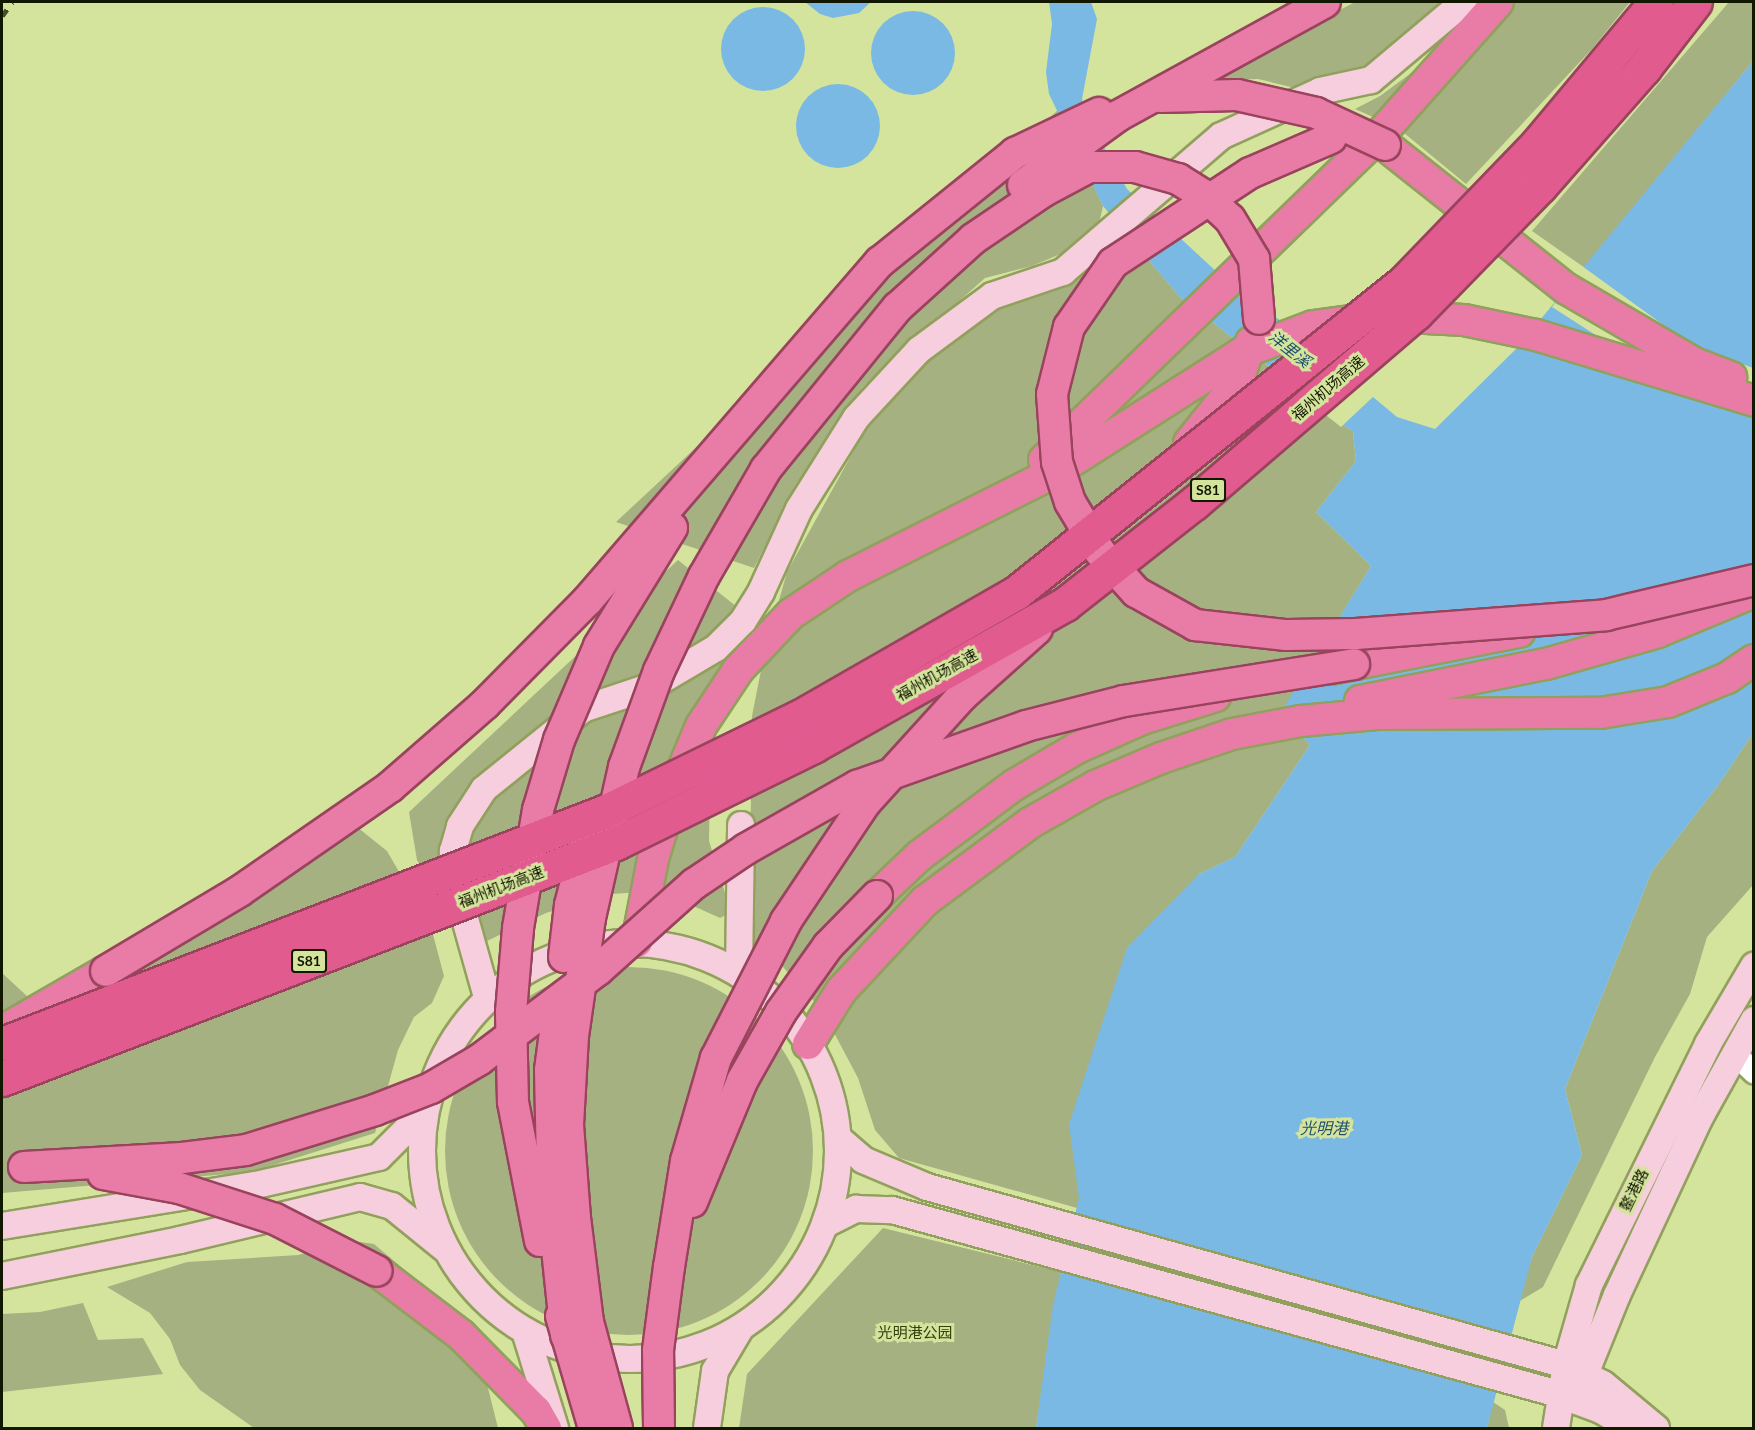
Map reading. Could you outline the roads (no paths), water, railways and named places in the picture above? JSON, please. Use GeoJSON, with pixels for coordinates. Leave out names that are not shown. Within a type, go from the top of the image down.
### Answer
{"type":"FeatureCollection","features":[{"type":"Feature","properties":{"kind":"highway"},"geometry":{"type":"LineString","coordinates":[[566,1335],[553,1211],[550,1070],[570,905],[604,773],[626,704],[669,606],[707,538],[771,436],[822,368],[888,296],[955,234],[1118,116],[1325,2]]}},
{"type":"Feature","properties":{"kind":"highway"},"geometry":{"type":"LineString","coordinates":[[960,522],[1024,477],[1083,427],[1384,130],[1498,2]]}},
{"type":"Feature","properties":{"kind":"highway","name":"S81"},"geometry":{"type":"LineString","coordinates":[[2,1044],[614,807],[799,717],[1017,592],[1402,284],[1538,143],[1656,2]]}},
{"type":"Feature","properties":{"kind":"highway","name":"福州机场高速"},"geometry":{"type":"LineString","coordinates":[[2,1079],[616,843],[813,746],[1065,604],[1194,503],[1416,313],[1540,186],[1644,68],[1695,2]]}},
{"type":"Feature","properties":{"kind":"highway"},"geometry":{"type":"LineString","coordinates":[[1465,40],[1392,102],[1331,138],[1250,173],[1113,263],[1069,327],[1052,394],[1057,462],[1070,502],[1100,552],[1136,592],[1195,625],[1286,635],[1356,634],[1606,615]]}},
{"type":"Feature","properties":{"kind":"highway"},"geometry":{"type":"LineString","coordinates":[[2,1031],[240,891],[390,788],[485,704],[587,601],[661,519],[747,412],[880,262],[1007,160],[1099,113],[1168,95],[1237,95],[1316,113],[1384,145],[1567,289],[1694,363],[1754,385]]}},
{"type":"Feature","properties":{"kind":"highway"},"geometry":{"type":"LineString","coordinates":[[616,1428],[588,1322],[575,1218],[568,1125],[573,1036],[590,918],[624,767],[659,671],[704,576],[766,469],[897,308],[974,239],[1044,191],[1089,167],[1135,167],[1178,179],[1204,195],[1230,219],[1254,259],[1259,319],[1237,383],[1204,428],[1125,507]]}},
{"type":"Feature","properties":{"kind":"highway"},"geometry":{"type":"LineString","coordinates":[[637,942],[653,859],[674,790],[701,726],[738,670],[791,614],[848,576],[960,522],[1055,472],[1242,353],[1313,326],[1388,316],[1464,320],[1536,335],[1754,400]]}},
{"type":"Feature","properties":{"kind":"highway"},"geometry":{"type":"LineString","coordinates":[[594,1428],[534,1219],[513,1102],[511,1012],[518,928],[538,810],[559,740],[599,646],[747,412]]}},
{"type":"Feature","properties":{"kind":"highway"},"geometry":{"type":"LineString","coordinates":[[669,1267],[728,1113],[781,1012],[828,946],[919,856],[1014,785],[1077,748],[1142,719],[1228,692],[1354,664],[1606,615],[1754,580]]}},
{"type":"Feature","properties":{"kind":"highway"},"geometry":{"type":"LineString","coordinates":[[808,1044],[841,991],[894,932],[967,867],[1030,823],[1095,786],[1161,758],[1232,734],[1326,708],[1546,664],[1658,632],[1754,592]]}},
{"type":"Feature","properties":{"kind":"highway"},"geometry":{"type":"LineString","coordinates":[[659,1428],[658,1350],[669,1267],[686,1161],[716,1058],[786,921],[865,803],[963,695],[1065,604]]}},
{"type":"Feature","properties":{"kind":"highway"},"geometry":{"type":"LineString","coordinates":[[1232,734],[1377,714],[1600,713],[1668,702],[1727,678],[1754,660]]}},
{"type":"Feature","properties":{"kind":"highway"},"geometry":{"type":"LineString","coordinates":[[13,1166],[182,1158],[246,1150],[375,1110],[431,1088],[479,1060],[598,970],[694,884],[746,849],[857,786],[1026,726],[1124,700],[1354,664]]}},
{"type":"Feature","properties":{"kind":"highway"},"geometry":{"type":"LineString","coordinates":[[13,1166],[82,1171],[179,1188],[285,1224],[377,1271],[461,1335],[536,1411],[546,1428]]}},
{"type":"Feature","properties":{"kind":"main road"},"geometry":{"type":"LineString","coordinates":[[488,997],[455,882],[453,851],[460,826],[484,789],[583,710],[652,686],[716,648],[743,621],[761,592],[799,509],[856,418],[919,350],[992,296],[1063,272],[1221,136],[1320,92],[1371,80],[1464,2]]}},
{"type":"Feature","properties":{"kind":"main road"},"geometry":{"type":"LineString","coordinates":[[739,973],[741,825]]}},
{"type":"Feature","properties":{"kind":"main road"},"geometry":{"type":"LineString","coordinates":[[637,942],[690,951],[739,973],[778,1004],[808,1044],[829,1089],[838,1138],[836,1182],[826,1224],[792,1284],[740,1329],[689,1351],[633,1359],[578,1353],[525,1331],[495,1309],[468,1282],[447,1250],[429,1206],[421,1160],[424,1112],[437,1070],[453,1040],[488,997],[520,972],[557,955],[596,944],[637,942]]}},
{"type":"Feature","properties":{"kind":"main road","name":"鳌港路"},"geometry":{"type":"LineString","coordinates":[[1576,1369],[1577,1321],[1598,1265],[1708,1044],[1754,966]]}},
{"type":"Feature","properties":{"kind":"main road","name":"鳌港路"},"geometry":{"type":"LineString","coordinates":[[1556,1428],[1576,1369],[1622,1285],[1734,1053],[1754,1020]]}},
{"type":"Feature","properties":{"kind":"main road"},"geometry":{"type":"LineString","coordinates":[[2,1226],[256,1185],[379,1157],[424,1112]]}},
{"type":"Feature","properties":{"kind":"main road"},"geometry":{"type":"LineString","coordinates":[[838,1138],[863,1160],[927,1186],[1522,1350],[1576,1369],[1656,1428]]}},
{"type":"Feature","properties":{"kind":"main road"},"geometry":{"type":"LineString","coordinates":[[2,1276],[180,1240],[360,1197],[392,1206],[447,1250]]}},
{"type":"Feature","properties":{"kind":"main road"},"geometry":{"type":"LineString","coordinates":[[826,1224],[856,1209],[892,1210],[1567,1397],[1631,1428]]}},
{"type":"Feature","properties":{"kind":"main road"},"geometry":{"type":"LineString","coordinates":[[707,1428],[716,1371],[740,1329]]}},
{"type":"Feature","properties":{"kind":"main road"},"geometry":{"type":"LineString","coordinates":[[525,1331],[555,1428]]}},
{"type":"Feature","properties":{"kind":"main road","name":"鳌港路"},"geometry":{"type":"LineString","coordinates":[[1565,1428],[1567,1397]]}},
{"type":"Feature","properties":{"kind":"street"},"geometry":{"type":"LineString","coordinates":[[1734,1053],[1754,1072]]}},
{"type":"Feature","properties":{"kind":"water"},"geometry":{"type":"Polygon","coordinates":[[[805,2],[871,2],[859,13],[833,18],[820,14],[805,2]]]}},
{"type":"Feature","properties":{"kind":"water","name":"光明港"},"geometry":{"type":"Polygon","coordinates":[[[1049,2],[1091,2],[1097,19],[1082,99],[1084,111],[1127,189],[1231,285],[1288,326],[1397,417],[1435,429],[1517,348],[1753,61],[1753,733],[1719,784],[1652,871],[1565,1089],[1582,1155],[1532,1257],[1487,1428],[1036,1428],[1053,1305],[1079,1198],[1069,1124],[1127,948],[1199,874],[1235,857],[1310,745],[1281,712],[1371,566],[1316,512],[1356,461],[1353,432],[1179,296],[1103,206],[1049,94],[1046,72],[1052,24],[1049,2]]]}},
{"type":"Feature","properties":{"kind":"water"},"geometry":{"type":"Polygon","coordinates":[[[763,7],[779,10],[793,19],[802,33],[805,49],[802,65],[793,79],[779,88],[763,91],[747,88],[733,79],[724,65],[721,49],[724,33],[733,19],[747,10],[763,7]]]}},
{"type":"Feature","properties":{"kind":"water"},"geometry":{"type":"Polygon","coordinates":[[[913,11],[929,14],[943,23],[952,37],[955,53],[952,69],[943,83],[929,92],[913,95],[897,92],[883,83],[874,69],[871,53],[874,37],[883,23],[897,14],[913,11]]]}},
{"type":"Feature","properties":{"kind":"water"},"geometry":{"type":"Polygon","coordinates":[[[838,84],[854,87],[868,96],[877,110],[880,126],[877,142],[868,156],[854,165],[838,168],[822,165],[808,156],[799,142],[796,126],[799,110],[808,96],[822,87],[838,84]]]}},
{"type":"Feature","properties":{"kind":"railway"},"geometry":{"type":"LineString","coordinates":[[2,16],[12,2]]}},
{"type":"Feature","properties":{"kind":"water label","name":"洋里溪"},"geometry":{"type":"Point","coordinates":[1290,349]}},
{"type":"Feature","properties":{"kind":"park label","name":"光明港公园"},"geometry":{"type":"Point","coordinates":[915,1333]}}]}
